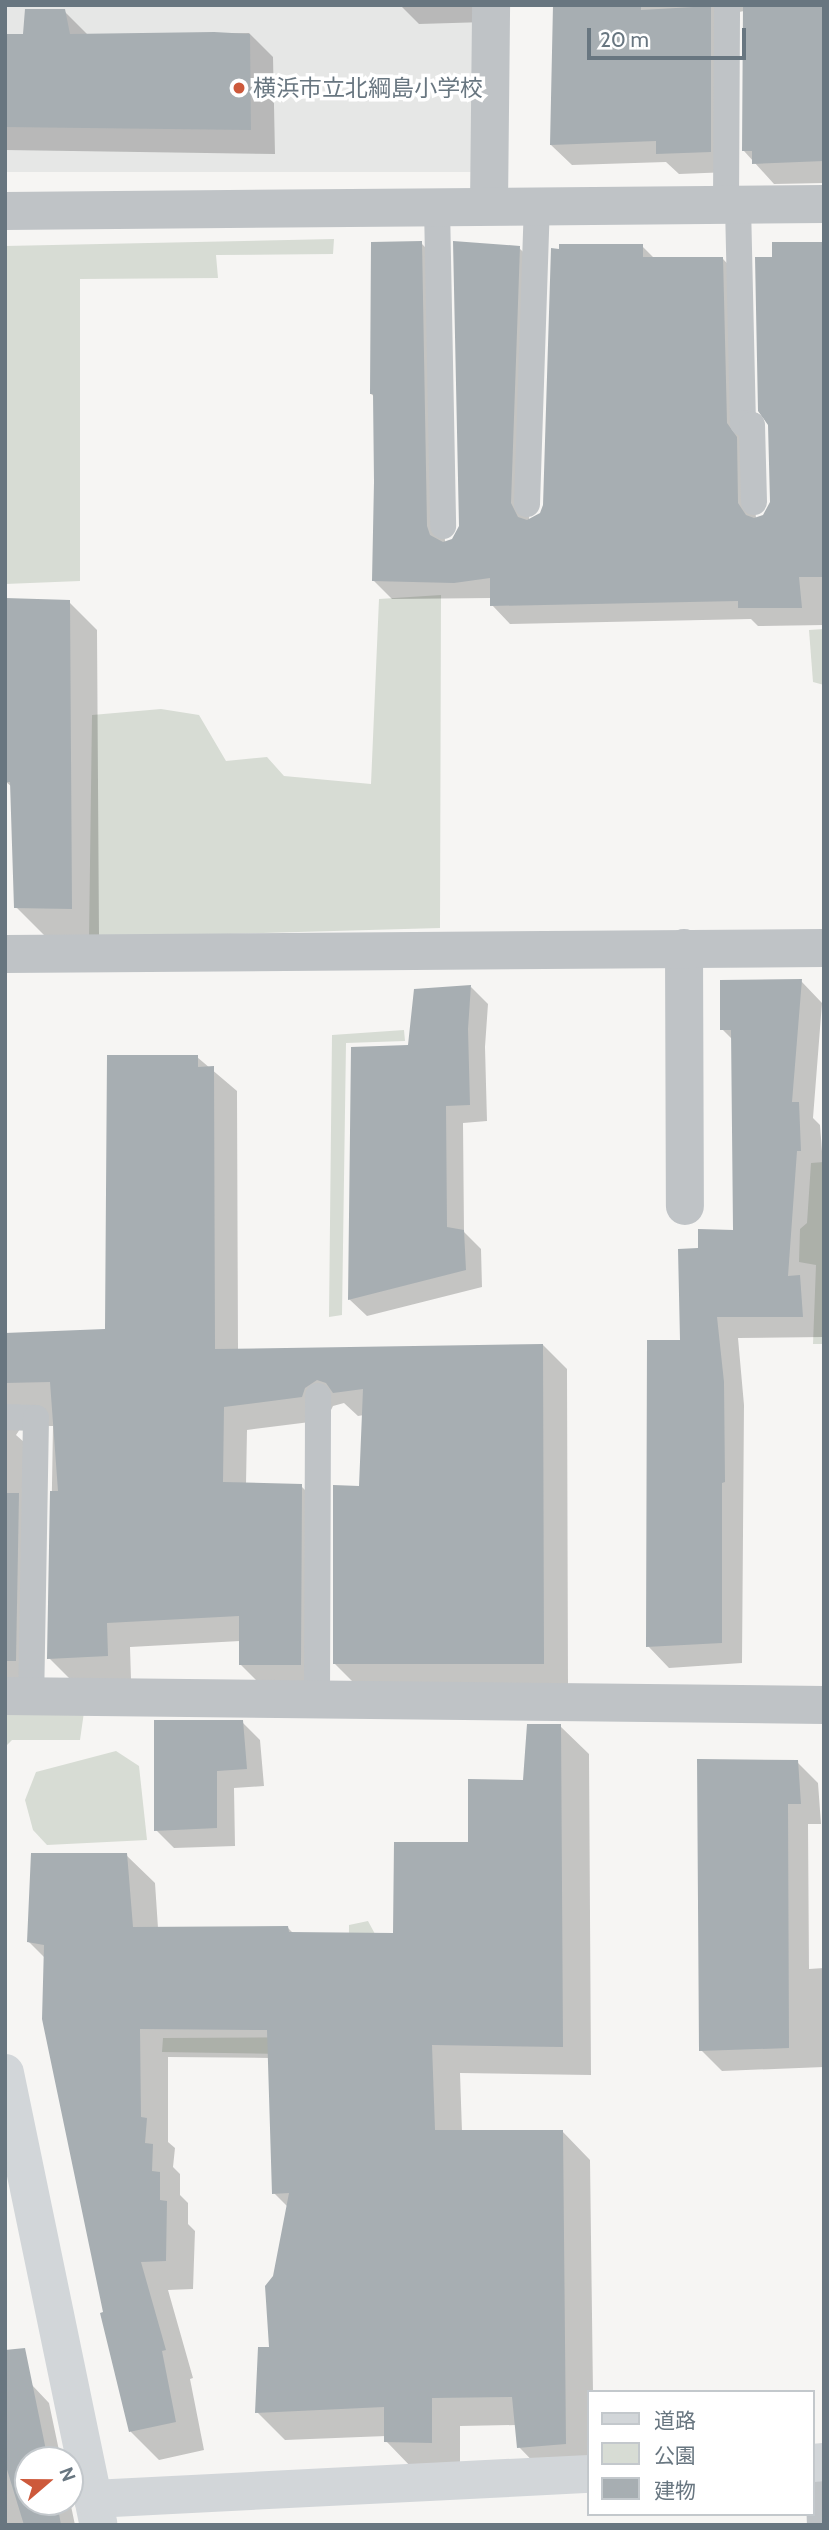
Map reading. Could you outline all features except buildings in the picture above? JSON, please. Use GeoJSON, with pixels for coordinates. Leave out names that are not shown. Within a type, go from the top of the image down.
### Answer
{"type":"FeatureCollection","features":[{"type":"Feature","properties":{"kind":"street"},"geometry":{"type":"LineString","coordinates":[[489,206],[491,5]]}},
{"type":"Feature","properties":{"kind":"street"},"geometry":{"type":"LineString","coordinates":[[5,211],[824,204]]}},
{"type":"Feature","properties":{"kind":"street"},"geometry":{"type":"LineString","coordinates":[[5,954],[824,947]]}},
{"type":"Feature","properties":{"kind":"street"},"geometry":{"type":"LineString","coordinates":[[684,948],[685,1206]]}},
{"type":"Feature","properties":{"kind":"street"},"geometry":{"type":"LineString","coordinates":[[18,1696],[824,1705]]}},
{"type":"Feature","properties":{"kind":"street"},"geometry":{"type":"LineString","coordinates":[[7,2090],[96,2512],[588,2474]]}},
{"type":"Feature","properties":{"kind":"lane"},"geometry":{"type":"LineString","coordinates":[[727,5],[732,205],[743,423],[752,425],[754,502]]}},
{"type":"Feature","properties":{"kind":"lane"},"geometry":{"type":"LineString","coordinates":[[527,504],[537,205]]}},
{"type":"Feature","properties":{"kind":"lane"},"geometry":{"type":"LineString","coordinates":[[438,206],[443,526]]}},
{"type":"Feature","properties":{"kind":"lane"},"geometry":{"type":"LineString","coordinates":[[317,1699],[318,1396]]}},
{"type":"Feature","properties":{"kind":"lane"},"geometry":{"type":"LineString","coordinates":[[5,1417],[36,1418],[18,1696]]}},
{"type":"Feature","properties":{"kind":"lane"},"geometry":{"type":"LineString","coordinates":[[818,2463],[820,2525]]}},
{"type":"Feature","properties":{"kind":"shaded area","name":"横浜市立北綱島小学校"},"geometry":{"type":"Polygon","coordinates":[[[5,5],[473,5],[473,172],[5,172],[5,5]]]}},
{"type":"Feature","properties":{"kind":"green space"},"geometry":{"type":"Polygon","coordinates":[[[334,239],[333,254],[216,255],[218,278],[80,279],[80,581],[5,584],[5,246],[334,239]]]}},
{"type":"Feature","properties":{"kind":"green space"},"geometry":{"type":"Polygon","coordinates":[[[441,595],[440,928],[89,938],[92,715],[161,709],[199,715],[226,761],[267,757],[284,776],[371,784],[379,599],[441,595]]]}},
{"type":"Feature","properties":{"kind":"green space"},"geometry":{"type":"Polygon","coordinates":[[[824,629],[824,685],[813,682],[809,630],[824,629]]]}},
{"type":"Feature","properties":{"kind":"green space"},"geometry":{"type":"Polygon","coordinates":[[[404,1030],[405,1041],[346,1043],[342,1315],[329,1317],[332,1035],[404,1030]]]}},
{"type":"Feature","properties":{"kind":"green space"},"geometry":{"type":"Polygon","coordinates":[[[824,1162],[824,1344],[813,1344],[816,1265],[799,1262],[800,1229],[807,1223],[811,1163],[824,1162]]]}},
{"type":"Feature","properties":{"kind":"green space"},"geometry":{"type":"Polygon","coordinates":[[[84,1712],[80,1740],[12,1740],[5,1747],[5,1713],[84,1712]]]}},
{"type":"Feature","properties":{"kind":"green space"},"geometry":{"type":"Polygon","coordinates":[[[116,1751],[139,1766],[147,1840],[47,1845],[33,1830],[25,1800],[36,1772],[116,1751]]]}},
{"type":"Feature","properties":{"kind":"green space"},"geometry":{"type":"Polygon","coordinates":[[[368,1921],[382,1947],[348,2055],[162,2052],[163,2038],[348,2037],[349,1925],[368,1921]]]}},
{"type":"Feature","properties":{"kind":"place","name":"横浜市立北綱島小学校"},"geometry":{"type":"Point","coordinates":[239,88]}}]}
